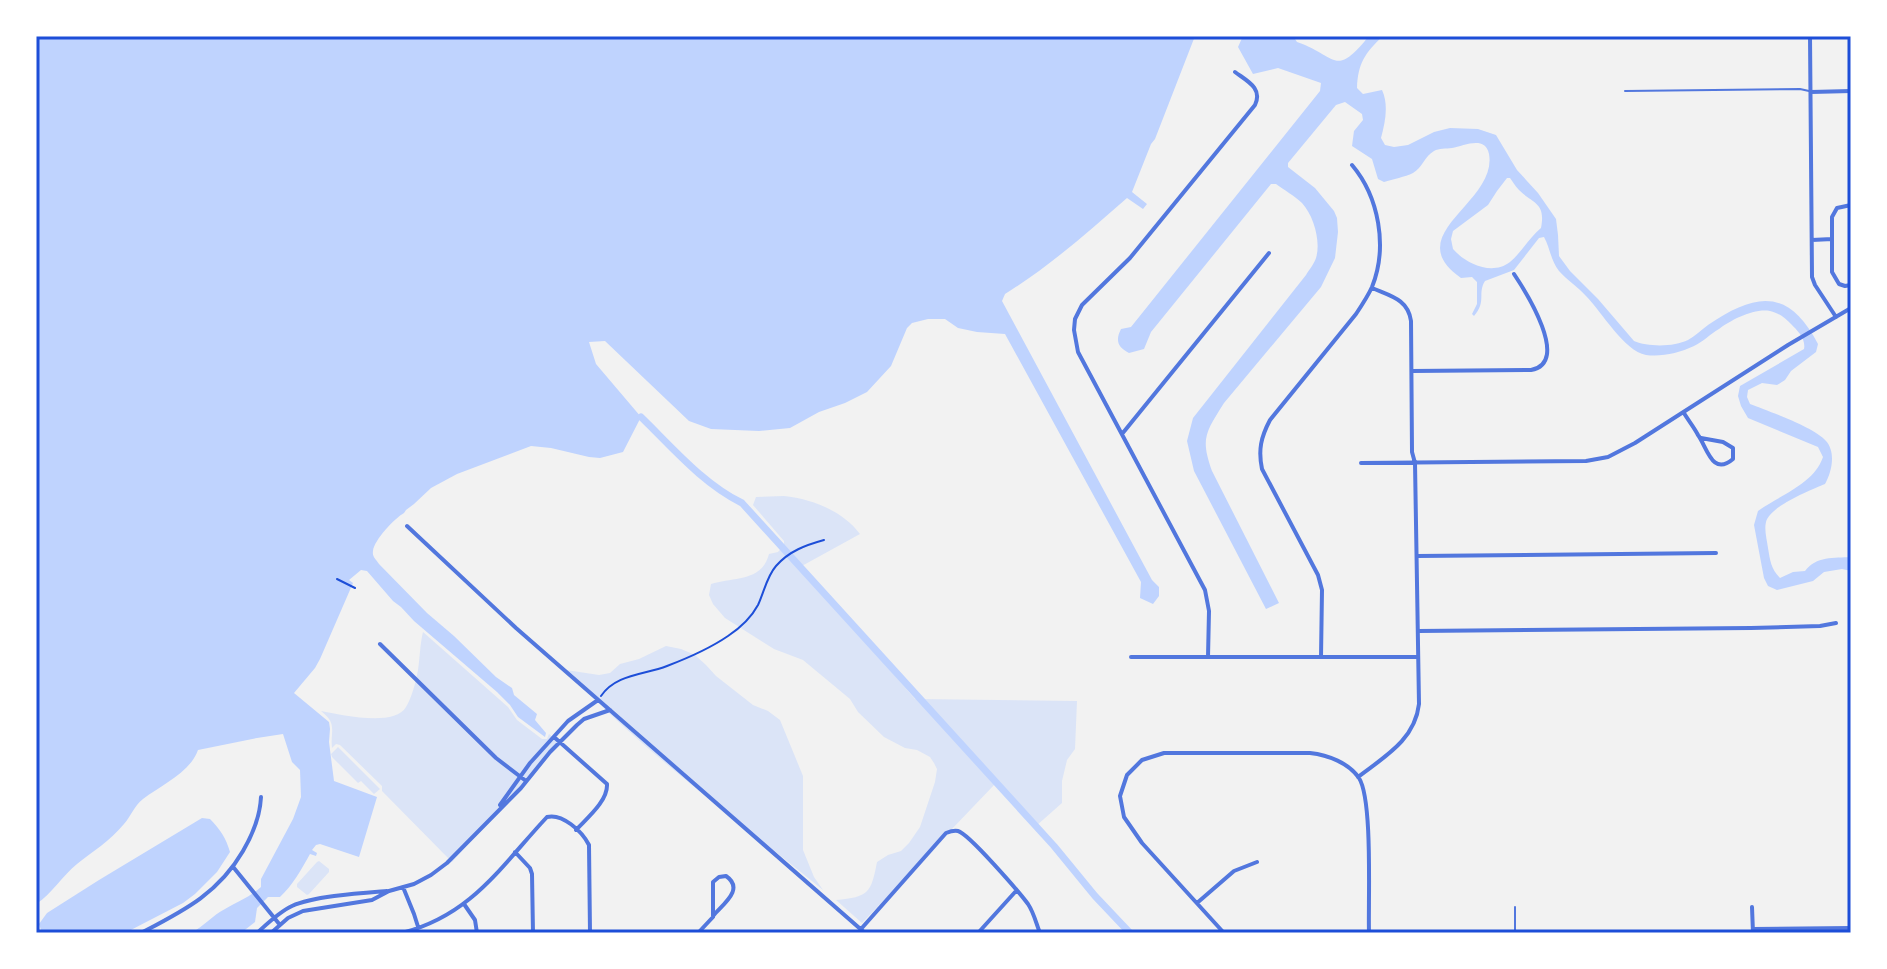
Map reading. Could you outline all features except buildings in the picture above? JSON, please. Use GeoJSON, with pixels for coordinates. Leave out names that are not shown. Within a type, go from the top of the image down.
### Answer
{"type":"FeatureCollection","features":[{"type":"Feature","properties":{"kind":"street"},"geometry":{"type":"LineString","coordinates":[[1810,36],[1812,277],[1836,317]]}},
{"type":"Feature","properties":{"kind":"street"},"geometry":{"type":"LineString","coordinates":[[1208,657],[1209,611],[1205,590],[1078,352],[1074,330],[1077,312],[1082,305],[1130,258],[1255,105],[1259,96],[1256,88],[1235,72]]}},
{"type":"Feature","properties":{"kind":"street"},"geometry":{"type":"LineString","coordinates":[[1811,92],[1851,91]]}},
{"type":"Feature","properties":{"kind":"street"},"geometry":{"type":"LineString","coordinates":[[1321,657],[1320,583],[1262,469],[1259,450],[1270,420],[1356,314],[1372,288],[1379,260],[1378,222],[1372,199],[1352,165]]}},
{"type":"Feature","properties":{"kind":"street"},"geometry":{"type":"LineString","coordinates":[[1851,205],[1841,206],[1833,212],[1832,239],[1832,272],[1839,284],[1851,285]]}},
{"type":"Feature","properties":{"kind":"street"},"geometry":{"type":"LineString","coordinates":[[1812,240],[1832,239]]}},
{"type":"Feature","properties":{"kind":"street"},"geometry":{"type":"LineString","coordinates":[[1122,434],[1269,253]]}},
{"type":"Feature","properties":{"kind":"street"},"geometry":{"type":"LineString","coordinates":[[1412,371],[1531,370],[1544,364],[1547,350],[1540,319],[1514,274]]}},
{"type":"Feature","properties":{"kind":"street"},"geometry":{"type":"LineString","coordinates":[[1358,777],[1397,746],[1413,726],[1419,704],[1410,312],[1400,301],[1372,288]]}},
{"type":"Feature","properties":{"kind":"street"},"geometry":{"type":"LineString","coordinates":[[1361,463],[1593,460],[1615,454],[1851,308]]}},
{"type":"Feature","properties":{"kind":"street"},"geometry":{"type":"LineString","coordinates":[[1684,413],[1716,463],[1721,465],[1733,459],[1733,448],[1729,444],[1701,438]]}},
{"type":"Feature","properties":{"kind":"street"},"geometry":{"type":"LineString","coordinates":[[407,526],[482,597],[863,931],[946,833],[956,830],[976,846],[1030,907],[1040,933]]}},
{"type":"Feature","properties":{"kind":"street"},"geometry":{"type":"LineString","coordinates":[[1417,556],[1716,553]]}},
{"type":"Feature","properties":{"kind":"street"},"geometry":{"type":"LineString","coordinates":[[1418,631],[1751,628],[1836,623]]}},
{"type":"Feature","properties":{"kind":"street"},"geometry":{"type":"LineString","coordinates":[[380,644],[486,749],[526,781]]}},
{"type":"Feature","properties":{"kind":"street"},"geometry":{"type":"LineString","coordinates":[[1131,657],[1418,657]]}},
{"type":"Feature","properties":{"kind":"street"},"geometry":{"type":"LineString","coordinates":[[493,816],[519,776],[573,716],[598,700]]}},
{"type":"Feature","properties":{"kind":"street"},"geometry":{"type":"LineString","coordinates":[[257,933],[287,909],[300,903],[389,891],[423,880],[447,863],[584,719],[610,710]]}},
{"type":"Feature","properties":{"kind":"street"},"geometry":{"type":"LineString","coordinates":[[554,737],[607,784],[604,798],[576,830]]}},
{"type":"Feature","properties":{"kind":"street"},"geometry":{"type":"LineString","coordinates":[[1224,933],[1137,837],[1124,817],[1120,803],[1121,789],[1127,775],[1149,756],[1164,753],[1310,753],[1333,759],[1353,771],[1363,786],[1367,811],[1369,933]]}},
{"type":"Feature","properties":{"kind":"street"},"geometry":{"type":"LineString","coordinates":[[141,933],[193,905],[216,887],[233,868],[255,826],[261,797]]}},
{"type":"Feature","properties":{"kind":"street"},"geometry":{"type":"LineString","coordinates":[[402,933],[420,931],[464,904],[487,885],[547,817],[555,815],[586,838],[589,845],[590,933]]}},
{"type":"Feature","properties":{"kind":"street"},"geometry":{"type":"LineString","coordinates":[[515,852],[532,874],[533,933]]}},
{"type":"Feature","properties":{"kind":"street"},"geometry":{"type":"LineString","coordinates":[[1196,903],[1234,871],[1257,862]]}},
{"type":"Feature","properties":{"kind":"street"},"geometry":{"type":"LineString","coordinates":[[233,868],[280,925]]}},
{"type":"Feature","properties":{"kind":"street"},"geometry":{"type":"LineString","coordinates":[[698,933],[713,916],[732,894],[735,888],[733,881],[726,876],[713,882],[713,916]]}},
{"type":"Feature","properties":{"kind":"street"},"geometry":{"type":"LineString","coordinates":[[403,887],[420,931]]}},
{"type":"Feature","properties":{"kind":"street"},"geometry":{"type":"LineString","coordinates":[[271,933],[288,918],[303,911],[372,900],[389,891]]}},
{"type":"Feature","properties":{"kind":"street"},"geometry":{"type":"LineString","coordinates":[[978,933],[1016,891]]}},
{"type":"Feature","properties":{"kind":"street"},"geometry":{"type":"LineString","coordinates":[[464,904],[475,920],[477,933]]}},
{"type":"Feature","properties":{"kind":"street"},"geometry":{"type":"LineString","coordinates":[[1752,907],[1753,931],[1851,928]]}},
{"type":"Feature","properties":{"kind":"lane"},"geometry":{"type":"LineString","coordinates":[[1625,91],[1800,89],[1811,92]]}},
{"type":"Feature","properties":{"kind":"lane"},"geometry":{"type":"LineString","coordinates":[[1515,907],[1515,933]]}},
{"type":"Feature","properties":{"kind":"path"},"geometry":{"type":"LineString","coordinates":[[598,700],[606,689],[620,680],[664,668],[730,635],[752,614],[779,563],[797,549],[824,540]]}},
{"type":"Feature","properties":{"kind":"path"},"geometry":{"type":"LineString","coordinates":[[337,579],[355,588]]}},
{"type":"Feature","properties":{"kind":"shaded area"},"geometry":{"type":"Polygon","coordinates":[[[784,496],[826,508],[845,519],[860,534],[800,567],[915,699],[1077,701],[1075,749],[1067,760],[1062,781],[1062,803],[1036,826],[995,784],[862,923],[836,900],[867,892],[877,862],[901,851],[909,843],[920,827],[937,769],[930,757],[884,737],[858,712],[850,699],[803,660],[774,649],[725,618],[713,604],[709,595],[711,584],[753,574],[760,570],[769,554],[778,552],[784,545],[784,541],[753,505],[756,497],[784,496]]]}},
{"type":"Feature","properties":{"kind":"shaded area"},"geometry":{"type":"Polygon","coordinates":[[[423,632],[508,707],[517,720],[542,739],[547,739],[549,734],[559,742],[452,862],[340,745],[332,748],[331,724],[321,711],[367,718],[391,717],[400,713],[414,689],[423,632]]]}},
{"type":"Feature","properties":{"kind":"shaded area"},"geometry":{"type":"Polygon","coordinates":[[[666,646],[695,655],[753,705],[780,720],[803,776],[803,850],[823,890],[658,757],[566,670],[599,675],[610,673],[620,664],[666,646]]]}},
{"type":"Feature","properties":{"kind":"shaded area"},"geometry":{"type":"Polygon","coordinates":[[[338,747],[380,789],[374,794],[332,757],[331,754],[338,747]]]}},
{"type":"Feature","properties":{"kind":"shaded area"},"geometry":{"type":"Polygon","coordinates":[[[319,861],[329,872],[307,895],[297,884],[319,861]]]}},
{"type":"Feature","properties":{"kind":"water"},"geometry":{"type":"Polygon","coordinates":[[[36,36],[1195,36],[1132,192],[1147,204],[1143,209],[1127,198],[1053,260],[1005,294],[1002,301],[1152,580],[1159,587],[1159,596],[1153,604],[1140,598],[1141,582],[1005,334],[958,328],[945,319],[912,323],[891,366],[867,392],[790,428],[759,431],[711,429],[689,421],[605,341],[589,342],[596,364],[641,417],[623,452],[600,458],[531,446],[457,474],[431,488],[406,510],[381,535],[373,551],[379,564],[427,613],[537,714],[535,720],[546,733],[545,737],[518,717],[497,692],[414,621],[367,571],[361,570],[349,580],[353,583],[320,659],[294,693],[329,722],[334,781],[377,797],[359,857],[316,845],[312,850],[317,853],[316,856],[310,854],[280,897],[268,897],[257,908],[255,922],[241,933],[191,933],[261,887],[261,879],[293,819],[301,797],[300,770],[292,762],[283,734],[198,750],[182,772],[140,802],[113,836],[72,869],[36,904],[36,36]]]}},
{"type":"Feature","properties":{"kind":"water"},"geometry":{"type":"Polygon","coordinates":[[[1243,36],[1293,36],[1297,42],[1335,60],[1342,60],[1358,49],[1369,36],[1383,36],[1364,59],[1357,88],[1363,94],[1382,90],[1386,108],[1381,138],[1385,145],[1408,145],[1450,128],[1478,129],[1496,135],[1517,170],[1556,219],[1559,256],[1634,341],[1676,344],[1691,338],[1725,314],[1756,302],[1770,301],[1795,313],[1818,344],[1816,352],[1791,371],[1785,380],[1777,385],[1762,383],[1748,390],[1747,397],[1750,404],[1820,436],[1829,446],[1832,462],[1825,484],[1792,499],[1769,516],[1765,528],[1769,556],[1780,578],[1805,571],[1820,560],[1832,558],[1851,557],[1851,571],[1824,572],[1813,581],[1777,590],[1768,586],[1764,578],[1754,525],[1758,511],[1804,482],[1823,457],[1818,447],[1748,418],[1738,396],[1740,386],[1804,349],[1801,335],[1789,322],[1773,312],[1757,311],[1730,322],[1688,348],[1664,355],[1646,355],[1622,339],[1586,296],[1559,271],[1544,237],[1539,238],[1514,270],[1485,281],[1480,306],[1474,316],[1477,282],[1472,277],[1461,278],[1444,262],[1440,247],[1445,232],[1480,188],[1488,172],[1487,148],[1474,143],[1436,150],[1413,173],[1384,182],[1378,179],[1372,159],[1352,146],[1354,131],[1363,120],[1362,114],[1345,102],[1336,105],[1288,163],[1288,167],[1315,188],[1334,211],[1338,232],[1335,258],[1321,287],[1224,403],[1207,436],[1206,451],[1212,471],[1279,603],[1266,609],[1194,471],[1187,441],[1193,418],[1314,262],[1317,237],[1306,208],[1293,195],[1271,184],[1151,332],[1144,349],[1129,353],[1118,340],[1121,329],[1131,327],[1320,91],[1321,83],[1278,68],[1253,74],[1238,47],[1243,36]],[[1510,178],[1488,205],[1453,231],[1453,249],[1472,263],[1487,268],[1503,266],[1541,228],[1540,208],[1510,178]]]}},
{"type":"Feature","properties":{"kind":"water"},"geometry":{"type":"Polygon","coordinates":[[[202,818],[210,819],[217,826],[230,852],[217,872],[183,903],[125,933],[42,933],[39,924],[47,913],[202,818]]]}},
{"type":"Feature","properties":{"kind":"waterway"},"geometry":{"type":"LineString","coordinates":[[641,417],[701,475],[742,503],[1130,933]]}}]}
